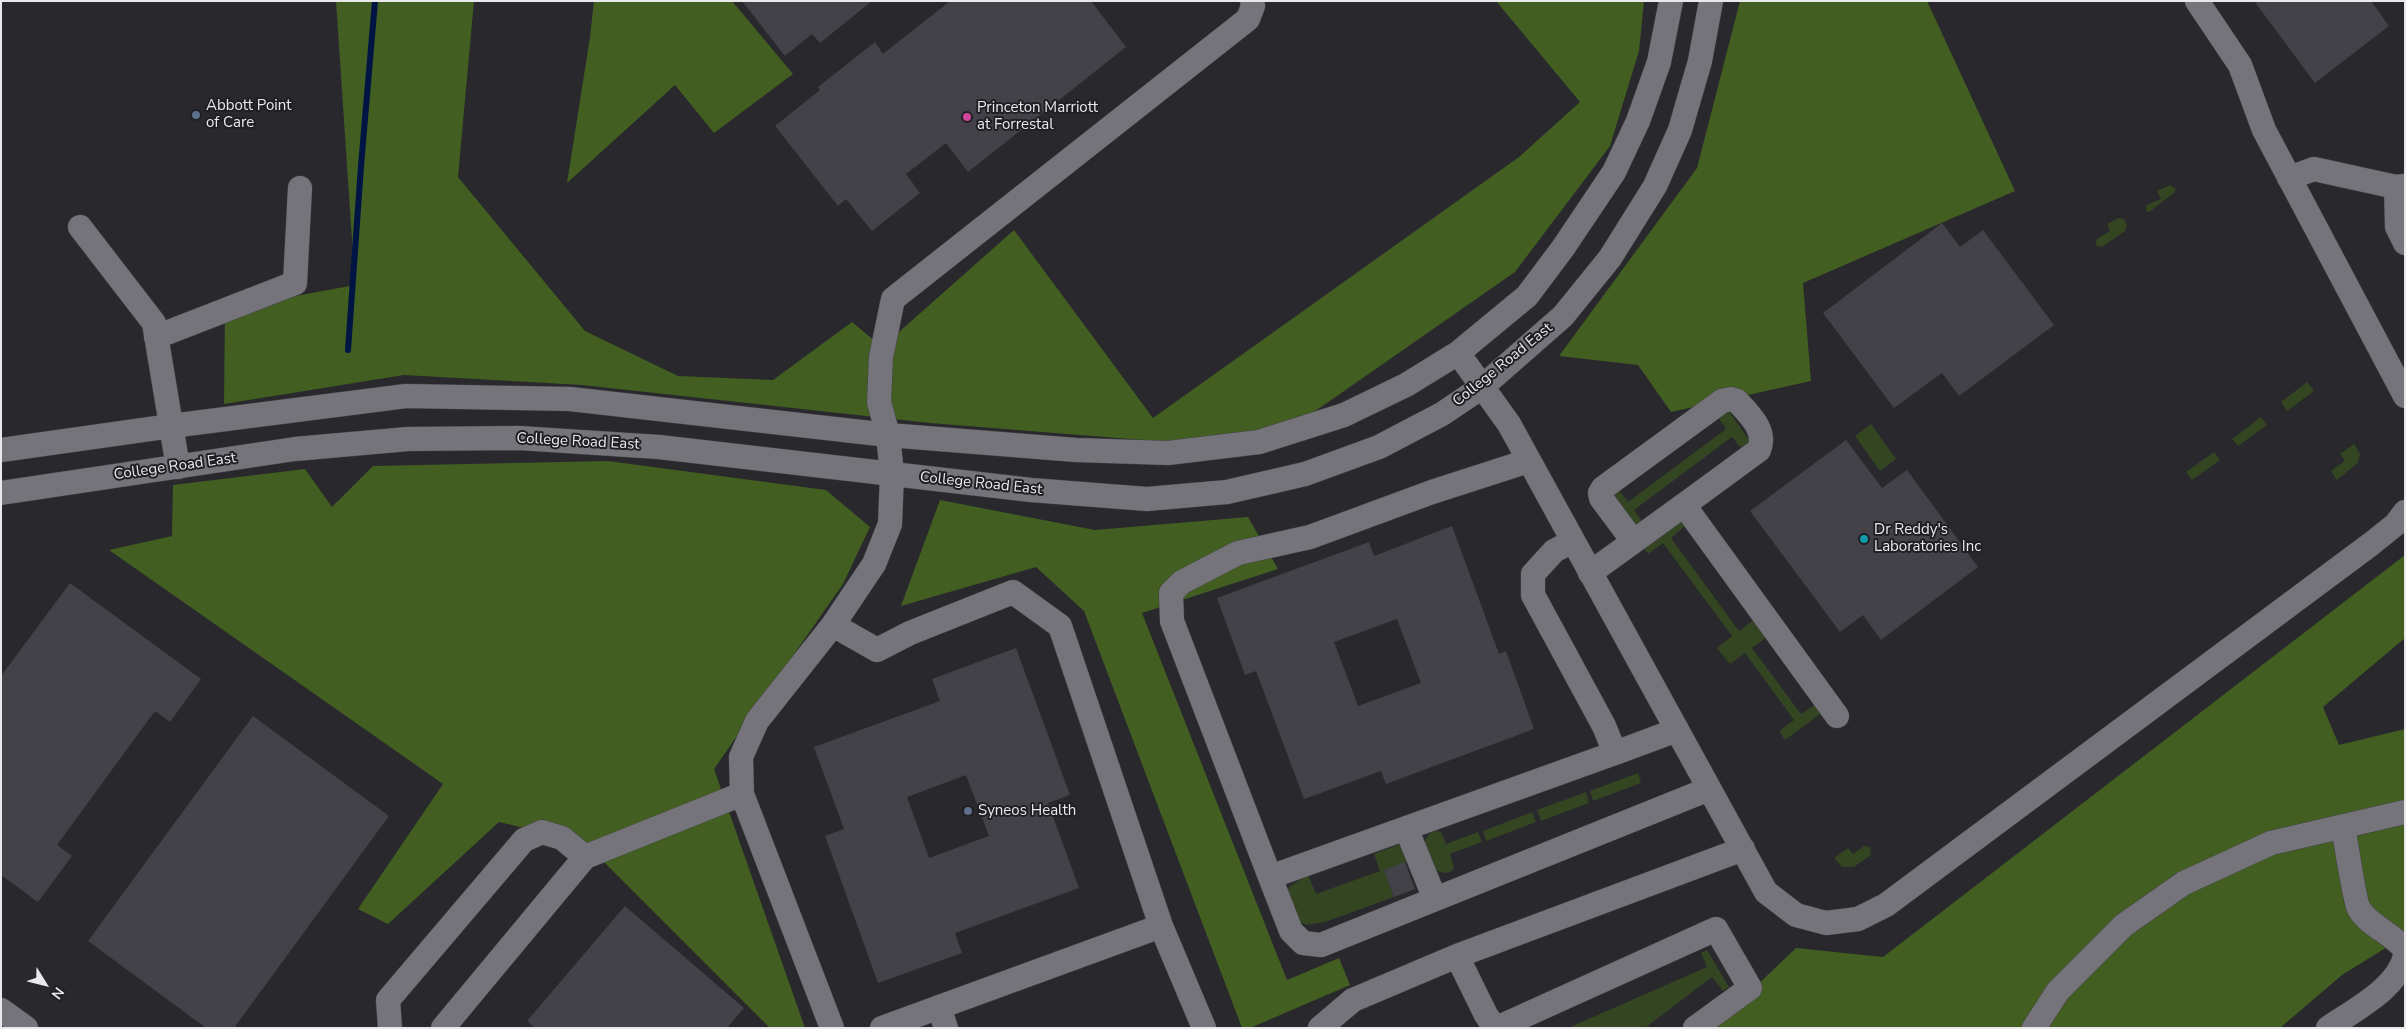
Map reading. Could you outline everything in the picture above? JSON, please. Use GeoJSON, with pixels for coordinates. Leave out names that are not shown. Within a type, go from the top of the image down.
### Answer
{"type":"FeatureCollection","features":[{"type":"Feature","properties":{"kind":"street"},"geometry":{"type":"LineString","coordinates":[[832,1028],[742,794],[742,757],[757,722],[833,625],[874,564],[890,524],[892,474],[888,435],[879,402],[881,357],[893,299],[1248,18],[1253,6],[1252,1]]}},
{"type":"Feature","properties":{"kind":"street"},"geometry":{"type":"LineString","coordinates":[[1,450],[171,426],[416,396],[570,399],[888,435],[1076,450],[1168,453],[1259,442],[1344,415],[1406,385],[1458,353],[1527,296],[1563,248],[1614,172],[1638,121],[1659,62],[1671,1]]}},
{"type":"Feature","properties":{"kind":"street","name":"College Road East"},"geometry":{"type":"LineString","coordinates":[[1,493],[295,449],[408,439],[520,438],[659,447],[1031,490],[1147,498],[1228,492],[1305,474],[1379,447],[1442,414],[1482,387],[1562,316],[1610,258],[1655,186],[1680,130],[1700,61],[1711,1]]}},
{"type":"Feature","properties":{"kind":"street"},"geometry":{"type":"LineString","coordinates":[[2197,1],[2240,65],[2264,130],[2405,396]]}},
{"type":"Feature","properties":{"kind":"street"},"geometry":{"type":"LineString","coordinates":[[2289,178],[2314,169],[2400,187],[2397,227],[2405,243]]}},
{"type":"Feature","properties":{"kind":"street"},"geometry":{"type":"LineString","coordinates":[[156,337],[295,283],[300,188]]}},
{"type":"Feature","properties":{"kind":"street"},"geometry":{"type":"LineString","coordinates":[[80,227],[154,323],[178,467]]}},
{"type":"Feature","properties":{"kind":"street"},"geometry":{"type":"LineString","coordinates":[[1458,353],[1508,424],[1766,892],[1796,915],[1826,923],[1858,919],[1886,905],[2371,544],[2396,524],[2405,512]]}},
{"type":"Feature","properties":{"kind":"street"},"geometry":{"type":"LineString","coordinates":[[1590,573],[1759,450],[1763,441],[1762,433],[1737,401],[1730,399],[1722,401],[1603,488],[1600,493],[1601,498],[1633,541]]}},
{"type":"Feature","properties":{"kind":"street"},"geometry":{"type":"LineString","coordinates":[[1528,461],[1432,492],[1310,537],[1238,554],[1182,582],[1171,593],[1172,621],[1291,931],[1303,943],[1321,945],[1709,789]]}},
{"type":"Feature","properties":{"kind":"street"},"geometry":{"type":"LineString","coordinates":[[1684,505],[1837,716]]}},
{"type":"Feature","properties":{"kind":"street"},"geometry":{"type":"LineString","coordinates":[[1573,541],[1554,551],[1533,574],[1533,595],[1604,726],[1615,753]]}},
{"type":"Feature","properties":{"kind":"street"},"geometry":{"type":"LineString","coordinates":[[833,625],[877,650],[910,633],[1013,592],[1060,626],[1161,926],[1204,1028]]}},
{"type":"Feature","properties":{"kind":"street"},"geometry":{"type":"LineString","coordinates":[[1270,877],[1677,730]]}},
{"type":"Feature","properties":{"kind":"street"},"geometry":{"type":"LineString","coordinates":[[443,1028],[585,857],[742,794]]}},
{"type":"Feature","properties":{"kind":"street"},"geometry":{"type":"LineString","coordinates":[[2034,1028],[2058,991],[2124,925],[2184,883],[2271,843],[2405,812]]}},
{"type":"Feature","properties":{"kind":"street"},"geometry":{"type":"LineString","coordinates":[[2343,826],[2359,909],[2398,940],[2405,950]]}},
{"type":"Feature","properties":{"kind":"street"},"geometry":{"type":"LineString","coordinates":[[1406,828],[1435,899]]}},
{"type":"Feature","properties":{"kind":"street"},"geometry":{"type":"LineString","coordinates":[[390,1028],[388,1000],[524,840],[542,832],[562,838],[585,857]]}},
{"type":"Feature","properties":{"kind":"street"},"geometry":{"type":"LineString","coordinates":[[1320,1028],[1353,1000],[1457,956],[1743,849]]}},
{"type":"Feature","properties":{"kind":"street"},"geometry":{"type":"LineString","coordinates":[[882,1028],[943,1018],[1161,926]]}},
{"type":"Feature","properties":{"kind":"street"},"geometry":{"type":"LineString","coordinates":[[1457,956],[1486,1015],[1496,1028],[1716,929],[1750,988],[1695,1028]]}},
{"type":"Feature","properties":{"kind":"street"},"geometry":{"type":"LineString","coordinates":[[2328,1028],[2392,983],[2402,968],[2405,956]]}},
{"type":"Feature","properties":{"kind":"street"},"geometry":{"type":"LineString","coordinates":[[1,1010],[26,1028]]}},
{"type":"Feature","properties":{"kind":"green space"},"geometry":{"type":"Polygon","coordinates":[[[336,1],[474,1],[458,177],[585,331],[678,376],[773,380],[852,322],[882,347],[1014,230],[1153,418],[1519,157],[1580,102],[1496,1],[1644,1],[1639,51],[1610,146],[1515,272],[1291,428],[1167,442],[930,423],[582,385],[404,375],[224,404],[225,309],[355,285],[336,1]]]}},
{"type":"Feature","properties":{"kind":"green space"},"geometry":{"type":"Polygon","coordinates":[[[594,1],[732,1],[793,74],[714,133],[675,85],[567,183],[594,1]]]}},
{"type":"Feature","properties":{"kind":"green space"},"geometry":{"type":"Polygon","coordinates":[[[1740,1],[1927,1],[2015,191],[1803,283],[1811,381],[1671,412],[1638,365],[1559,356],[1697,168],[1740,1]]]}},
{"type":"Feature","properties":{"kind":"green space"},"geometry":{"type":"Polygon","coordinates":[[[2170,185],[2176,189],[2174,193],[2149,212],[2146,211],[2146,205],[2161,199],[2157,191],[2170,185]]]}},
{"type":"Feature","properties":{"kind":"green space"},"geometry":{"type":"Polygon","coordinates":[[[2119,218],[2124,219],[2127,226],[2125,231],[2102,247],[2097,246],[2095,243],[2098,238],[2110,231],[2107,224],[2119,218]]]}},
{"type":"Feature","properties":{"kind":"green space"},"geometry":{"type":"Polygon","coordinates":[[[2307,382],[2314,391],[2287,411],[2281,402],[2307,382]]]}},
{"type":"Feature","properties":{"kind":"green space"},"geometry":{"type":"Polygon","coordinates":[[[1728,410],[1750,441],[1741,448],[1732,437],[1634,510],[1642,521],[1634,527],[1612,496],[1619,490],[1628,502],[1726,429],[1718,417],[1728,410]]]}},
{"type":"Feature","properties":{"kind":"green space"},"geometry":{"type":"Polygon","coordinates":[[[2261,417],[2267,425],[2238,446],[2232,439],[2261,417]]]}},
{"type":"Feature","properties":{"kind":"green space"},"geometry":{"type":"Polygon","coordinates":[[[1871,424],[1896,459],[1880,471],[1855,436],[1871,424]]]}},
{"type":"Feature","properties":{"kind":"green space"},"geometry":{"type":"Polygon","coordinates":[[[2354,444],[2360,454],[2358,463],[2337,480],[2331,471],[2345,461],[2340,454],[2354,444]]]}},
{"type":"Feature","properties":{"kind":"green space"},"geometry":{"type":"Polygon","coordinates":[[[2214,452],[2220,460],[2192,480],[2186,472],[2214,452]]]}},
{"type":"Feature","properties":{"kind":"green space"},"geometry":{"type":"Polygon","coordinates":[[[608,461],[826,490],[870,527],[843,584],[714,769],[805,1028],[770,1028],[584,842],[499,822],[388,924],[358,909],[443,784],[109,550],[172,536],[173,485],[305,469],[332,507],[373,466],[608,461]]]}},
{"type":"Feature","properties":{"kind":"green space"},"geometry":{"type":"Polygon","coordinates":[[[940,500],[1095,530],[1248,517],[1278,569],[1142,613],[1287,980],[1339,958],[1350,985],[1250,1028],[1242,1028],[1084,611],[1036,567],[901,606],[940,500]]]}},
{"type":"Feature","properties":{"kind":"green space"},"geometry":{"type":"Polygon","coordinates":[[[1680,519],[1685,526],[1671,538],[1739,631],[1754,620],[1767,637],[1752,648],[1801,714],[1816,704],[1823,712],[1785,740],[1779,731],[1794,720],[1745,653],[1730,664],[1717,648],[1732,636],[1663,543],[1648,554],[1643,547],[1680,519]]]}},
{"type":"Feature","properties":{"kind":"green space"},"geometry":{"type":"Polygon","coordinates":[[[2405,555],[2405,638],[2323,707],[2339,745],[2405,729],[2405,936],[2342,975],[2280,1028],[1712,1028],[1796,948],[1883,957],[2405,555]]]}},
{"type":"Feature","properties":{"kind":"green space"},"geometry":{"type":"Polygon","coordinates":[[[1638,773],[1641,783],[1593,801],[1590,791],[1638,773]]]}},
{"type":"Feature","properties":{"kind":"green space"},"geometry":{"type":"Polygon","coordinates":[[[1586,792],[1589,803],[1541,821],[1537,810],[1586,792]]]}},
{"type":"Feature","properties":{"kind":"green space"},"geometry":{"type":"Polygon","coordinates":[[[1532,812],[1536,822],[1486,841],[1483,831],[1532,812]]]}},
{"type":"Feature","properties":{"kind":"green space"},"geometry":{"type":"Polygon","coordinates":[[[1436,830],[1441,832],[1446,844],[1478,832],[1482,842],[1450,854],[1454,867],[1452,871],[1446,873],[1433,870],[1422,848],[1428,835],[1436,830]]]}},
{"type":"Feature","properties":{"kind":"green space"},"geometry":{"type":"Polygon","coordinates":[[[1400,844],[1413,860],[1384,870],[1394,897],[1325,922],[1306,925],[1299,921],[1287,890],[1290,886],[1308,875],[1316,894],[1380,871],[1374,854],[1400,844]]]}},
{"type":"Feature","properties":{"kind":"green space"},"geometry":{"type":"Polygon","coordinates":[[[1864,846],[1870,847],[1871,855],[1854,867],[1842,867],[1834,858],[1848,848],[1853,854],[1864,846]]]}},
{"type":"Feature","properties":{"kind":"green space"},"geometry":{"type":"Polygon","coordinates":[[[1707,950],[1729,987],[1723,991],[1712,977],[1645,1028],[1568,1028],[1707,967],[1701,953],[1707,950]]]}},
{"type":"Feature","properties":{"kind":"building"},"geometry":{"type":"Polygon","coordinates":[[[742,1],[872,1],[820,43],[812,34],[785,56],[742,1]]]}},
{"type":"Feature","properties":{"kind":"building","name":"Princeton Marriott at Forrestal"},"geometry":{"type":"Polygon","coordinates":[[[950,1],[1091,1],[1126,47],[968,172],[946,143],[906,174],[920,193],[872,231],[846,199],[838,206],[775,126],[820,90],[818,87],[875,42],[883,54],[950,1]]]}},
{"type":"Feature","properties":{"kind":"building"},"geometry":{"type":"Polygon","coordinates":[[[2254,1],[2371,1],[2389,26],[2315,83],[2254,1]]]}},
{"type":"Feature","properties":{"kind":"building"},"geometry":{"type":"Polygon","coordinates":[[[1942,223],[1960,247],[1983,230],[2054,325],[1959,396],[1942,373],[1894,408],[1823,313],[1942,223]]]}},
{"type":"Feature","properties":{"kind":"building","name":"Dr Reddy's Laboratories Inc"},"geometry":{"type":"Polygon","coordinates":[[[1846,440],[1882,488],[1907,470],[1978,567],[1881,640],[1863,615],[1840,632],[1750,511],[1846,440]]]}},
{"type":"Feature","properties":{"kind":"building"},"geometry":{"type":"Polygon","coordinates":[[[1452,526],[1499,654],[1506,651],[1534,729],[1386,784],[1381,771],[1304,799],[1256,671],[1245,675],[1217,598],[1369,542],[1374,556],[1452,526]],[[1397,619],[1334,642],[1358,706],[1421,683],[1397,619]]]}},
{"type":"Feature","properties":{"kind":"building"},"geometry":{"type":"Polygon","coordinates":[[[70,583],[201,679],[170,722],[155,711],[57,845],[72,856],[38,902],[1,875],[1,676],[70,583]]]}},
{"type":"Feature","properties":{"kind":"building"},"geometry":{"type":"Polygon","coordinates":[[[1016,648],[1070,795],[1048,803],[1079,888],[955,933],[962,953],[878,983],[825,836],[844,829],[814,747],[940,701],[932,679],[1016,648]],[[966,775],[907,797],[929,858],[989,836],[966,775]]]}},
{"type":"Feature","properties":{"kind":"building"},"geometry":{"type":"Polygon","coordinates":[[[253,716],[389,816],[234,1028],[206,1028],[88,941],[253,716]]]}},
{"type":"Feature","properties":{"kind":"building"},"geometry":{"type":"Polygon","coordinates":[[[1405,862],[1415,889],[1394,897],[1384,870],[1405,862]]]}},
{"type":"Feature","properties":{"kind":"building"},"geometry":{"type":"Polygon","coordinates":[[[625,906],[744,1008],[727,1028],[535,1028],[527,1021],[625,906]]]}},
{"type":"Feature","properties":{"kind":"waterway"},"geometry":{"type":"LineString","coordinates":[[348,350],[375,1]]}},
{"type":"Feature","properties":{"kind":"place","name":"Abbott Point of Care"},"geometry":{"type":"Point","coordinates":[196,115]}},
{"type":"Feature","properties":{"kind":"place","name":"Princeton Marriott at Forrestal"},"geometry":{"type":"Point","coordinates":[967,117]}},
{"type":"Feature","properties":{"kind":"place","name":"Dr Reddy's Laboratories Inc"},"geometry":{"type":"Point","coordinates":[1864,539]}},
{"type":"Feature","properties":{"kind":"place","name":"Syneos Health"},"geometry":{"type":"Point","coordinates":[968,811]}}]}
